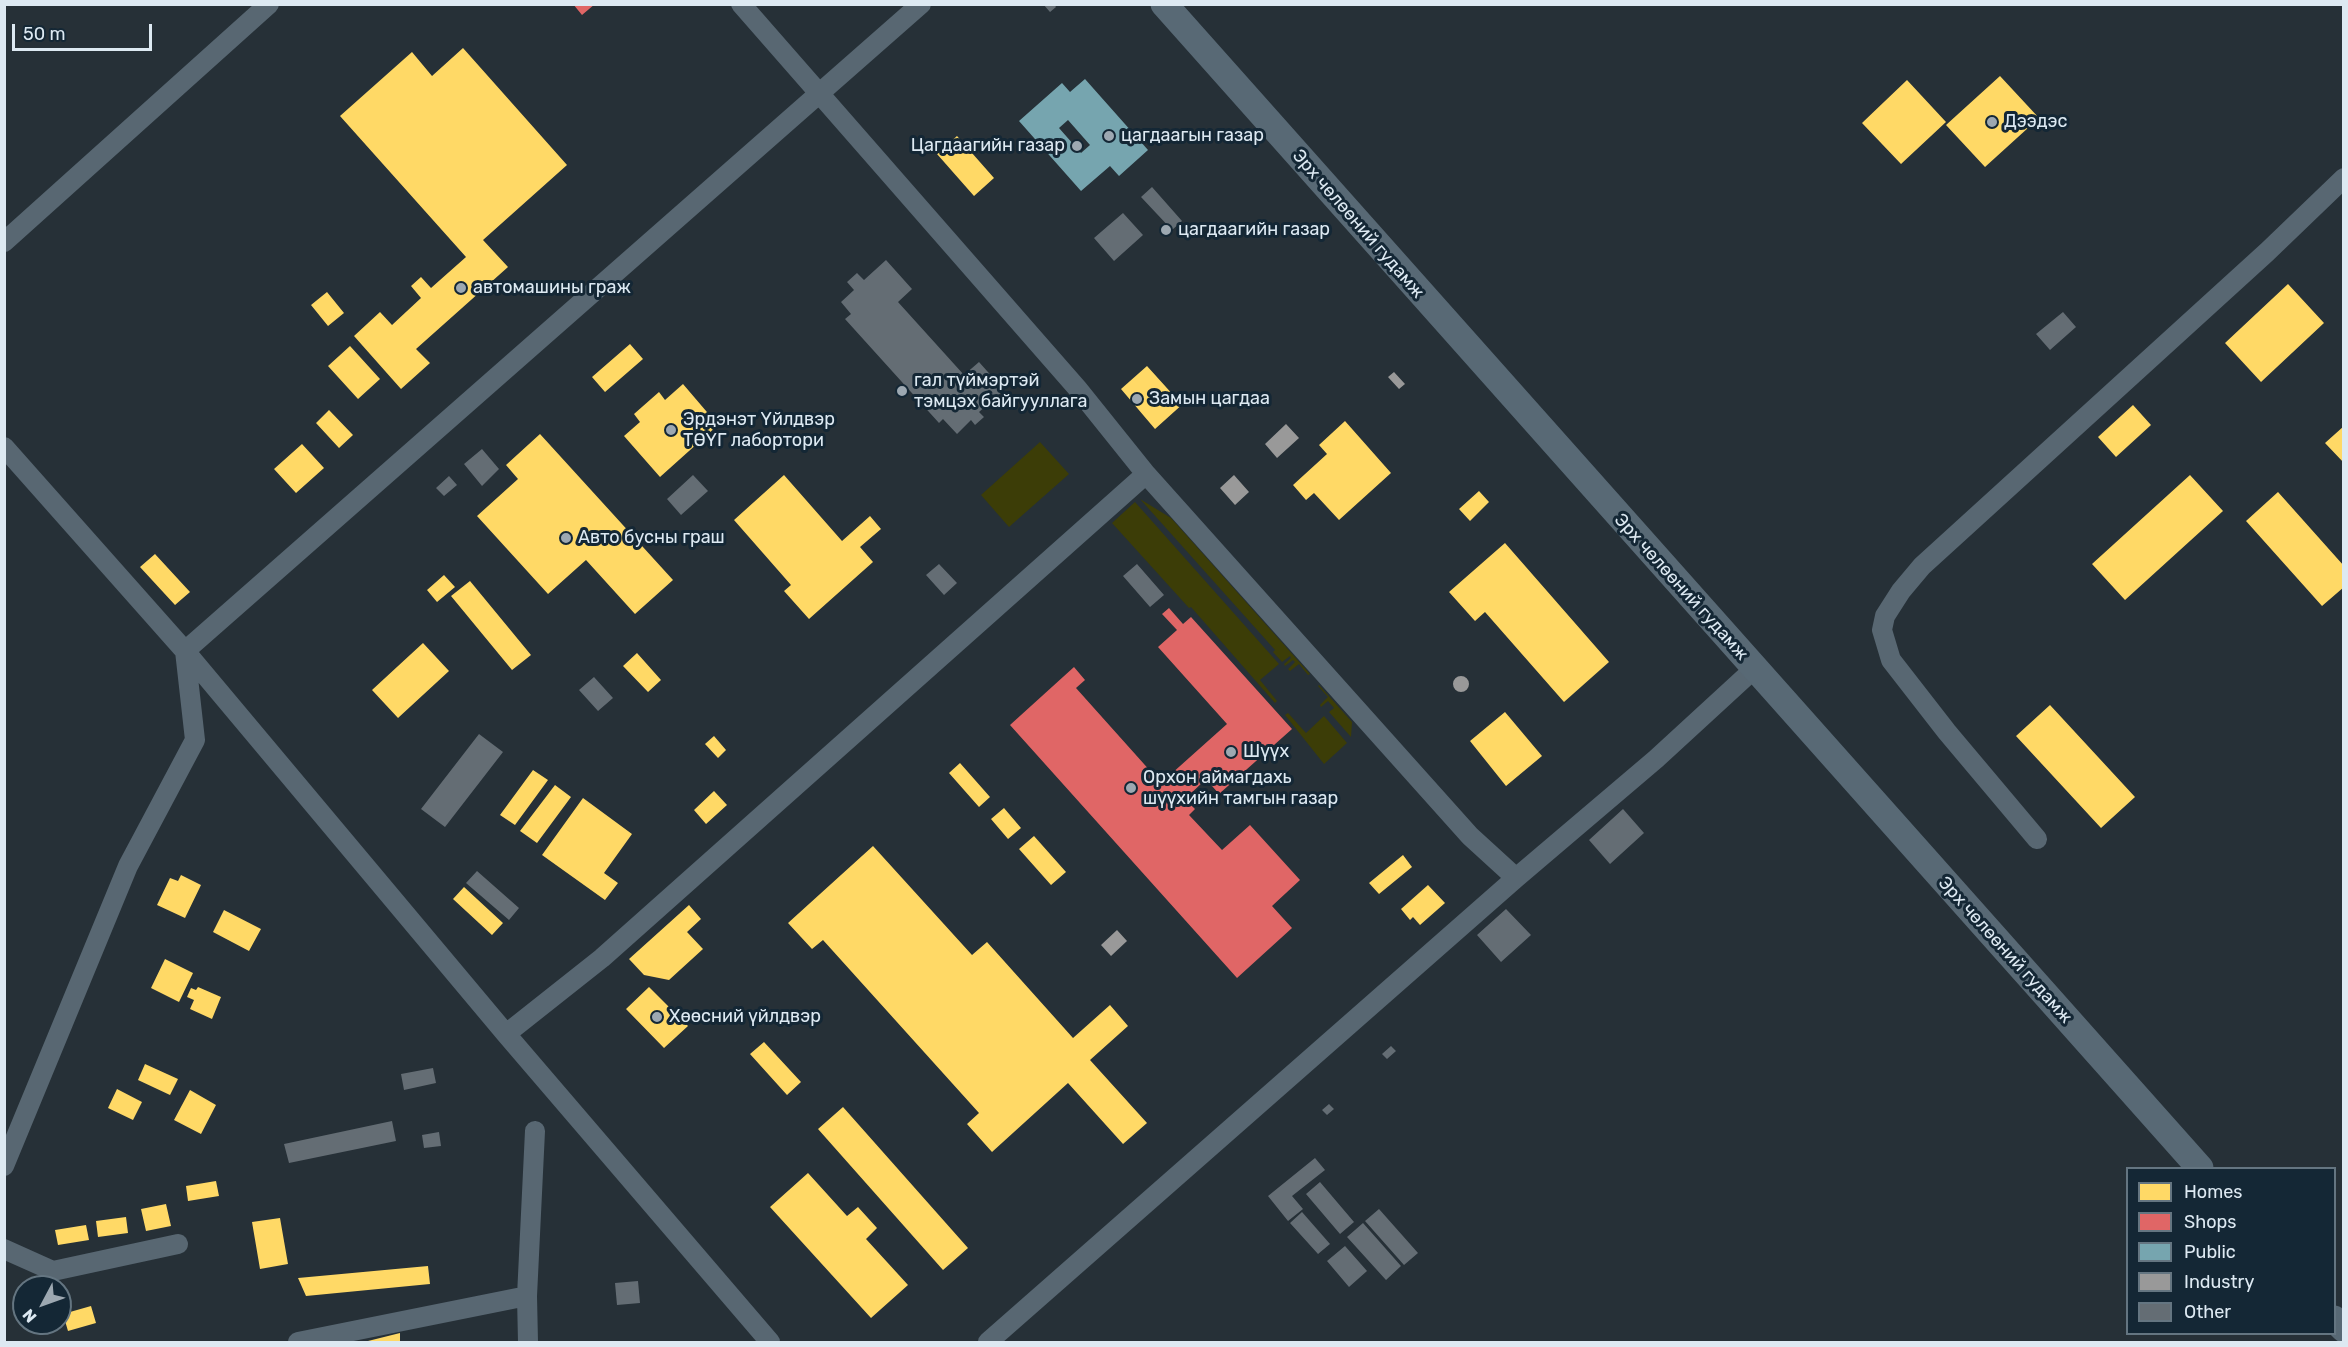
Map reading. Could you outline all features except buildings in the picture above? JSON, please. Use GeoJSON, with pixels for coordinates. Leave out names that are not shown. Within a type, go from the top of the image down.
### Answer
{"type":"FeatureCollection","features":[{"type":"Feature","properties":{"kind":"main road","name":"Эрх чөлөөний гудамж"},"geometry":{"type":"LineString","coordinates":[[1164,4],[2199,1167]]}},
{"type":"Feature","properties":{"kind":"street"},"geometry":{"type":"LineString","coordinates":[[4,242],[269,4]]}},
{"type":"Feature","properties":{"kind":"street"},"geometry":{"type":"LineString","coordinates":[[741,4],[1077,388],[1146,474],[1470,836],[1516,878]]}},
{"type":"Feature","properties":{"kind":"street"},"geometry":{"type":"LineString","coordinates":[[185,651],[921,4]]}},
{"type":"Feature","properties":{"kind":"street"},"geometry":{"type":"LineString","coordinates":[[2037,839],[1947,732],[1891,660],[1882,630],[1885,616],[1901,591],[1922,566],[2267,252],[2343,178]]}},
{"type":"Feature","properties":{"kind":"street"},"geometry":{"type":"LineString","coordinates":[[4,447],[185,651],[506,1034],[770,1342]]}},
{"type":"Feature","properties":{"kind":"street"},"geometry":{"type":"LineString","coordinates":[[506,1034],[602,958],[1146,474]]}},
{"type":"Feature","properties":{"kind":"street"},"geometry":{"type":"LineString","coordinates":[[4,1166],[128,866],[195,740],[185,651]]}},
{"type":"Feature","properties":{"kind":"street"},"geometry":{"type":"LineString","coordinates":[[988,1342],[1516,878],[1656,759],[1754,669]]}},
{"type":"Feature","properties":{"kind":"street"},"geometry":{"type":"LineString","coordinates":[[528,1342],[527,1296],[535,1131]]}},
{"type":"Feature","properties":{"kind":"street"},"geometry":{"type":"LineString","coordinates":[[4,1249],[53,1271],[178,1244]]}},
{"type":"Feature","properties":{"kind":"street"},"geometry":{"type":"LineString","coordinates":[[298,1342],[527,1296]]}},
{"type":"Feature","properties":{"kind":"shaded area"},"geometry":{"type":"Polygon","coordinates":[[[1040,442],[1069,474],[1009,527],[981,495],[1040,442]]]}},
{"type":"Feature","properties":{"kind":"shaded area"},"geometry":{"type":"Polygon","coordinates":[[[1140,499],[1171,518],[1310,674],[1308,675],[1299,664],[1290,671],[1288,669],[1295,662],[1293,660],[1285,666],[1290,656],[1282,662],[1273,652],[1275,650],[1140,499]]]}},
{"type":"Feature","properties":{"kind":"shaded area"},"geometry":{"type":"Polygon","coordinates":[[[1135,502],[1279,664],[1260,680],[1277,701],[1275,703],[1191,607],[1189,608],[1112,523],[1135,502]]]}},
{"type":"Feature","properties":{"kind":"shaded area"},"geometry":{"type":"Polygon","coordinates":[[[1319,685],[1352,722],[1351,737],[1329,712],[1334,708],[1328,701],[1321,707],[1320,705],[1328,697],[1319,685]]]}},
{"type":"Feature","properties":{"kind":"shaded area"},"geometry":{"type":"Polygon","coordinates":[[[1288,713],[1306,733],[1324,716],[1347,743],[1324,764],[1285,715],[1288,713]]]}},
{"type":"Feature","properties":{"kind":"place","name":"Дээдэс"},"geometry":{"type":"Point","coordinates":[1992,122]}},
{"type":"Feature","properties":{"kind":"place","name":"цагдаагын газар"},"geometry":{"type":"Point","coordinates":[1109,136]}},
{"type":"Feature","properties":{"kind":"place","name":"Цагдаагийн газар"},"geometry":{"type":"Point","coordinates":[1077,146]}},
{"type":"Feature","properties":{"kind":"place","name":"цагдаагийн газар"},"geometry":{"type":"Point","coordinates":[1166,230]}},
{"type":"Feature","properties":{"kind":"place","name":"автомашины граж"},"geometry":{"type":"Point","coordinates":[461,288]}},
{"type":"Feature","properties":{"kind":"place","name":"гал түймэртэй тэмцэх байгууллага"},"geometry":{"type":"Point","coordinates":[902,391]}},
{"type":"Feature","properties":{"kind":"place","name":"Замын цагдаа"},"geometry":{"type":"Point","coordinates":[1137,399]}},
{"type":"Feature","properties":{"kind":"place","name":"Эрдэнэт Үйлдвэр ТӨҮГ лабортори"},"geometry":{"type":"Point","coordinates":[671,430]}},
{"type":"Feature","properties":{"kind":"place","name":"Авто бусны граш"},"geometry":{"type":"Point","coordinates":[566,538]}},
{"type":"Feature","properties":{"kind":"place","name":"Шүүх"},"geometry":{"type":"Point","coordinates":[1231,752]}},
{"type":"Feature","properties":{"kind":"place","name":"Орхон аймагдахь шүүхийн тамгын газар"},"geometry":{"type":"Point","coordinates":[1131,788]}},
{"type":"Feature","properties":{"kind":"place","name":"Хөөсний үйлдвэр"},"geometry":{"type":"Point","coordinates":[657,1017]}}]}
